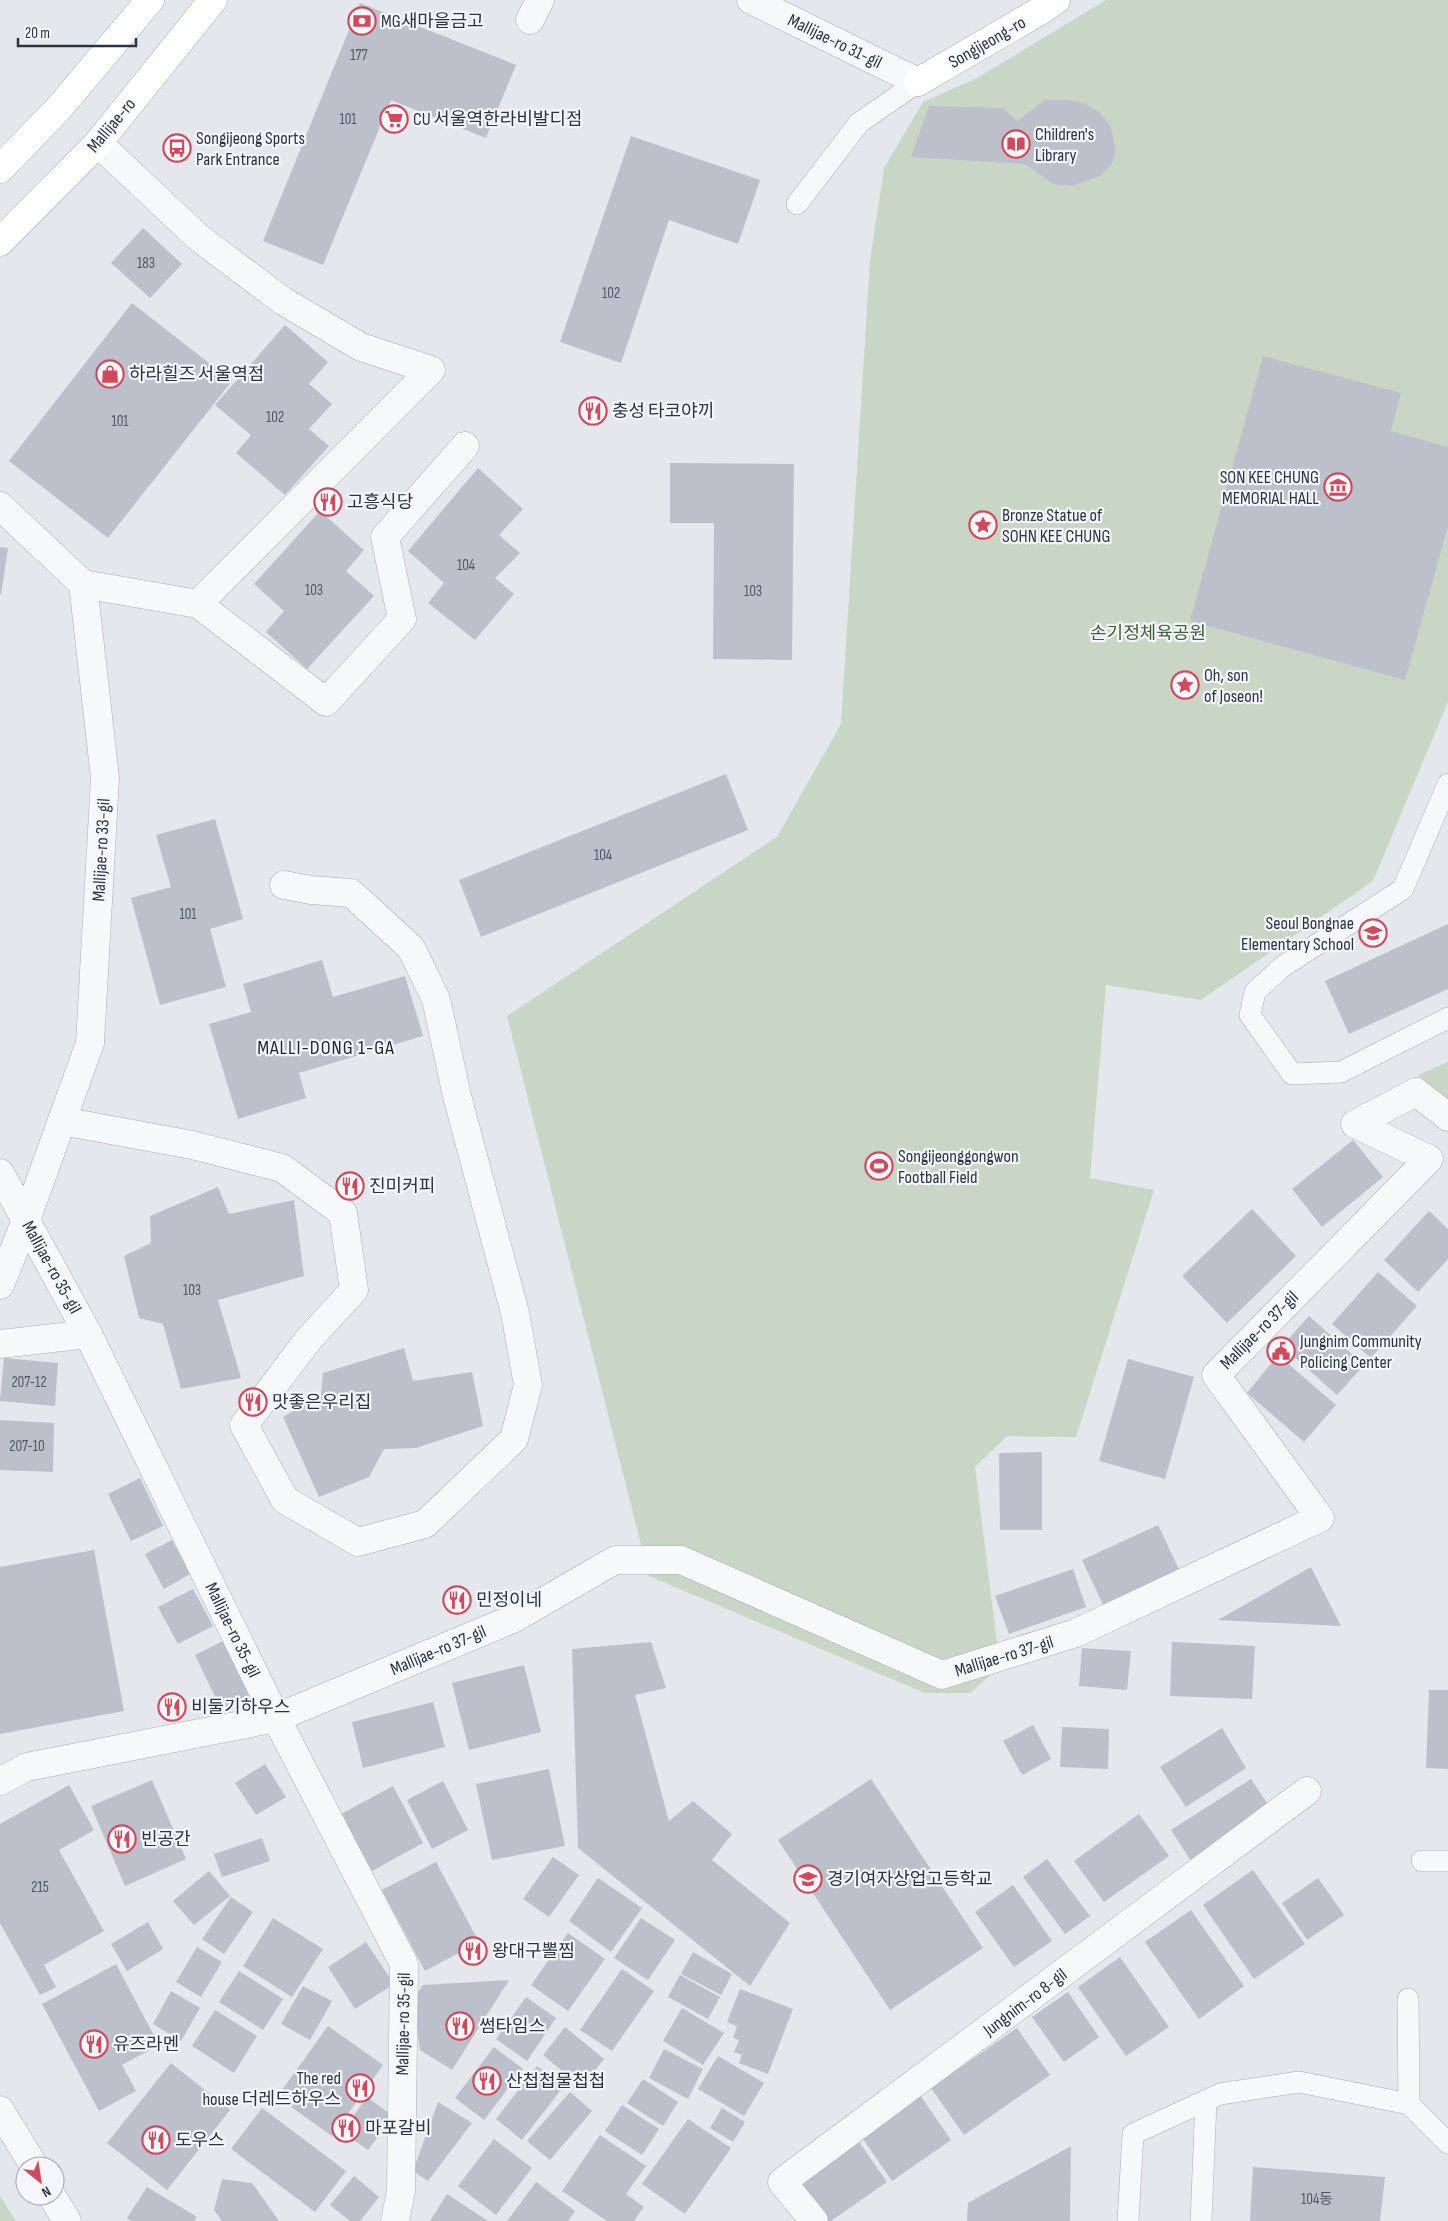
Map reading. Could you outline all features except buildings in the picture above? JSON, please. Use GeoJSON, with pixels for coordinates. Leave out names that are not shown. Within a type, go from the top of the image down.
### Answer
{"type":"FeatureCollection","features":[{"type":"Feature","properties":{"kind":"main road"},"geometry":{"type":"LineString","coordinates":[[0,169],[59,108],[150,0]]}},
{"type":"Feature","properties":{"kind":"main road","name":"Mallijae-ro"},"geometry":{"type":"LineString","coordinates":[[0,242],[98,143],[213,0]]}},
{"type":"Feature","properties":{"kind":"main road","name":"Songijeong-ro"},"geometry":{"type":"LineString","coordinates":[[918,82],[1040,12],[1056,0]]}},
{"type":"Feature","properties":{"kind":"street","name":"Mallijae-ro 31-gil"},"geometry":{"type":"LineString","coordinates":[[751,0],[918,82]]}},
{"type":"Feature","properties":{"kind":"street"},"geometry":{"type":"LineString","coordinates":[[98,143],[200,238],[283,301],[361,347],[431,370],[198,604]]}},
{"type":"Feature","properties":{"kind":"street"},"geometry":{"type":"LineString","coordinates":[[0,506],[83,584],[198,604],[326,702],[402,619],[385,537],[465,446]]}},
{"type":"Feature","properties":{"kind":"street","name":"Mallijae-ro 33-gil"},"geometry":{"type":"LineString","coordinates":[[0,1285],[26,1220],[90,1043],[104,778],[83,584]]}},
{"type":"Feature","properties":{"kind":"street"},"geometry":{"type":"LineString","coordinates":[[62,1121],[192,1145],[282,1168],[344,1213],[354,1290],[308,1340],[244,1425],[285,1500],[358,1542],[424,1524],[514,1439],[528,1385],[515,1313],[457,1096],[436,999],[411,948],[351,893],[311,890],[284,885]]}},
{"type":"Feature","properties":{"kind":"street","name":"Mallijae-ro 37-gil"},"geometry":{"type":"LineString","coordinates":[[0,1781],[27,1767],[276,1718],[515,1618],[615,1560],[681,1560],[942,1675],[1076,1633],[1320,1518],[1216,1374],[1429,1159],[1355,1124],[1416,1092],[1423,1095],[1448,1117]]}},
{"type":"Feature","properties":{"kind":"street","name":"Mallijae-ro 35-gil"},"geometry":{"type":"LineString","coordinates":[[0,1173],[88,1334],[276,1718],[404,1964],[401,2191],[395,2221]]}},
{"type":"Feature","properties":{"kind":"street"},"geometry":{"type":"LineString","coordinates":[[0,1344],[88,1334]]}},
{"type":"Feature","properties":{"kind":"street","name":"Jungnim-ro 8-gil"},"geometry":{"type":"LineString","coordinates":[[814,2221],[782,2182],[1307,1792]]}},
{"type":"Feature","properties":{"kind":"street"},"geometry":{"type":"LineString","coordinates":[[0,2110],[28,2156]]}},
{"type":"Feature","properties":{"kind":"street"},"geometry":{"type":"LineString","coordinates":[[58,2206],[67,2221]]}},
{"type":"Feature","properties":{"kind":"lane"},"geometry":{"type":"LineString","coordinates":[[797,204],[859,122],[918,82]]}},
{"type":"Feature","properties":{"kind":"lane"},"geometry":{"type":"LineString","coordinates":[[1448,784],[1403,889],[1282,967],[1255,992],[1250,1015],[1292,1074],[1341,1072],[1448,1018]]}},
{"type":"Feature","properties":{"kind":"lane"},"geometry":{"type":"LineString","coordinates":[[1422,1861],[1448,1861]]}},
{"type":"Feature","properties":{"kind":"lane"},"geometry":{"type":"LineString","coordinates":[[1408,1999],[1409,2104]]}},
{"type":"Feature","properties":{"kind":"lane"},"geometry":{"type":"LineString","coordinates":[[1128,2221],[1133,2134],[1220,2094],[1299,2082],[1409,2104],[1448,2143]]}},
{"type":"Feature","properties":{"kind":"lane"},"geometry":{"type":"LineString","coordinates":[[1201,2221],[1206,2101]]}},
{"type":"Feature","properties":{"kind":"green space","name":"손기정체육공원"},"geometry":{"type":"Polygon","coordinates":[[[1106,0],[1448,0],[1448,702],[1373,881],[1201,1000],[1106,985],[1090,1178],[1154,1190],[1076,1437],[1007,1436],[975,1467],[1000,1667],[970,1693],[925,1693],[649,1576],[507,1016],[777,837],[841,724],[870,260],[884,168],[923,102],[977,78],[1106,0]]]}},
{"type":"Feature","properties":{"kind":"green space"},"geometry":{"type":"Polygon","coordinates":[[[1448,1062],[1448,1099],[1418,1075],[1448,1062]]]}},
{"type":"Feature","properties":{"kind":"green space"},"geometry":{"type":"Polygon","coordinates":[[[0,2196],[16,2221],[0,2221],[0,2196]]]}},
{"type":"Feature","properties":{"kind":"place","name":"MG새마을금고"},"geometry":{"type":"Point","coordinates":[362,21]}},
{"type":"Feature","properties":{"kind":"place","name":"CU 서울역한라비발디점"},"geometry":{"type":"Point","coordinates":[394,119]}},
{"type":"Feature","properties":{"kind":"place","name":"Children's Library"},"geometry":{"type":"Point","coordinates":[1016,144]}},
{"type":"Feature","properties":{"kind":"place","name":"Songijeong Sports Park Entrance"},"geometry":{"type":"Point","coordinates":[177,148]}},
{"type":"Feature","properties":{"kind":"place","name":"하라힐즈 서울역점"},"geometry":{"type":"Point","coordinates":[110,374]}},
{"type":"Feature","properties":{"kind":"place","name":"충성 타코야끼"},"geometry":{"type":"Point","coordinates":[593,411]}},
{"type":"Feature","properties":{"kind":"place","name":"SON KEE CHUNG MEMORIAL HALL"},"geometry":{"type":"Point","coordinates":[1338,487]}},
{"type":"Feature","properties":{"kind":"place","name":"고흥식당"},"geometry":{"type":"Point","coordinates":[328,502]}},
{"type":"Feature","properties":{"kind":"place","name":"Bronze Statue of SOHN KEE CHUNG"},"geometry":{"type":"Point","coordinates":[983,525]}},
{"type":"Feature","properties":{"kind":"place","name":"Oh, son of Joseon!"},"geometry":{"type":"Point","coordinates":[1185,685]}},
{"type":"Feature","properties":{"kind":"place","name":"Seoul Bongnae Elementary School"},"geometry":{"type":"Point","coordinates":[1373,933]}},
{"type":"Feature","properties":{"kind":"place","name":"Songijeonggongwon Football Field"},"geometry":{"type":"Point","coordinates":[879,1166]}},
{"type":"Feature","properties":{"kind":"place","name":"진미커피"},"geometry":{"type":"Point","coordinates":[350,1186]}},
{"type":"Feature","properties":{"kind":"place","name":"Jungnim Community Policing Center"},"geometry":{"type":"Point","coordinates":[1281,1351]}},
{"type":"Feature","properties":{"kind":"place","name":"맛좋은우리집"},"geometry":{"type":"Point","coordinates":[253,1402]}},
{"type":"Feature","properties":{"kind":"place","name":"민정이네"},"geometry":{"type":"Point","coordinates":[457,1600]}},
{"type":"Feature","properties":{"kind":"place","name":"비둘기하우스"},"geometry":{"type":"Point","coordinates":[172,1707]}},
{"type":"Feature","properties":{"kind":"place","name":"빈공간"},"geometry":{"type":"Point","coordinates":[122,1839]}},
{"type":"Feature","properties":{"kind":"place","name":"경기여자상업고등학교"},"geometry":{"type":"Point","coordinates":[808,1879]}},
{"type":"Feature","properties":{"kind":"place","name":"왕대구뽈찜"},"geometry":{"type":"Point","coordinates":[473,1951]}},
{"type":"Feature","properties":{"kind":"place","name":"썸타임스"},"geometry":{"type":"Point","coordinates":[460,2026]}},
{"type":"Feature","properties":{"kind":"place","name":"유즈라멘"},"geometry":{"type":"Point","coordinates":[94,2044]}},
{"type":"Feature","properties":{"kind":"place","name":"산첩첩물첩첩"},"geometry":{"type":"Point","coordinates":[487,2081]}},
{"type":"Feature","properties":{"kind":"place","name":"The red house 더레드하우스"},"geometry":{"type":"Point","coordinates":[360,2088]}},
{"type":"Feature","properties":{"kind":"place","name":"마포갈비"},"geometry":{"type":"Point","coordinates":[346,2128]}},
{"type":"Feature","properties":{"kind":"place","name":"도우스"},"geometry":{"type":"Point","coordinates":[156,2140]}},
{"type":"Feature","properties":{"kind":"district","name":"MALLI-DONG 1-GA"},"geometry":{"type":"Point","coordinates":[326,1047]}}]}
